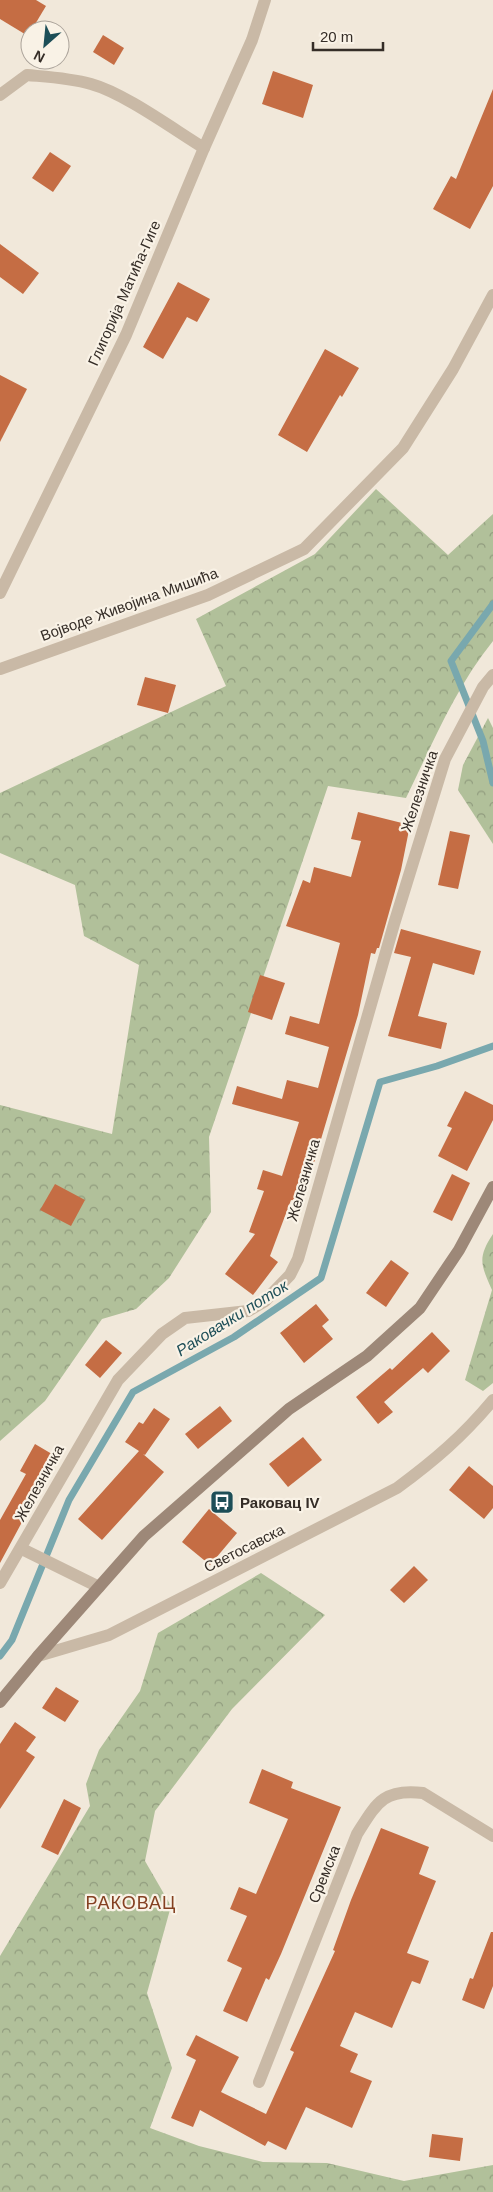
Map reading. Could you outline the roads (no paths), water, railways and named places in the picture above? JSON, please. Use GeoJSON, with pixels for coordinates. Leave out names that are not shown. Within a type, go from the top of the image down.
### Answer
{"type":"FeatureCollection","features":[{"type":"Feature","properties":{"kind":"street","name":"Глигорија Матића-Гиге"},"geometry":{"type":"LineString","coordinates":[[0,593],[126,335],[204,148],[252,40],[265,0]]}},
{"type":"Feature","properties":{"kind":"street"},"geometry":{"type":"LineString","coordinates":[[0,95],[27,74],[70,78],[94,84],[204,148]]}},
{"type":"Feature","properties":{"kind":"street","name":"Војводе Живојина Мишића"},"geometry":{"type":"LineString","coordinates":[[0,669],[208,595],[304,549],[404,448],[453,368],[493,295]]}},
{"type":"Feature","properties":{"kind":"street","name":"Железничка"},"geometry":{"type":"LineString","coordinates":[[0,1583],[22,1549],[48,1498],[118,1380],[162,1334],[185,1318],[248,1311],[265,1301],[290,1275],[298,1259],[394,924],[442,768],[462,727],[493,675]]}},
{"type":"Feature","properties":{"kind":"street"},"geometry":{"type":"LineString","coordinates":[[0,1702],[144,1536],[289,1410],[367,1356],[420,1308],[459,1250],[493,1187]]}},
{"type":"Feature","properties":{"kind":"street","name":"Светосавска"},"geometry":{"type":"LineString","coordinates":[[38,1656],[109,1634],[398,1488],[434,1461],[465,1433],[493,1400]]}},
{"type":"Feature","properties":{"kind":"street"},"geometry":{"type":"LineString","coordinates":[[22,1549],[99,1588]]}},
{"type":"Feature","properties":{"kind":"street","name":"Сремска"},"geometry":{"type":"LineString","coordinates":[[258,2082],[357,1834],[377,1803],[392,1795],[410,1792],[423,1793],[493,1836]]}},
{"type":"Feature","properties":{"kind":"waterway","name":"Раковачки поток"},"geometry":{"type":"LineString","coordinates":[[493,604],[451,661],[483,741],[493,783]]}},
{"type":"Feature","properties":{"kind":"waterway","name":"Раковачки поток"},"geometry":{"type":"LineString","coordinates":[[0,1656],[12,1640],[69,1500],[133,1392],[234,1337],[321,1278],[380,1082],[437,1066],[493,1046]]}},
{"type":"Feature","properties":{"kind":"place","name":"Раковац IV"},"geometry":{"type":"Point","coordinates":[222,1502]}},
{"type":"Feature","properties":{"kind":"district","name":"РАКОВАЦ"},"geometry":{"type":"Point","coordinates":[131,1903]}}]}
